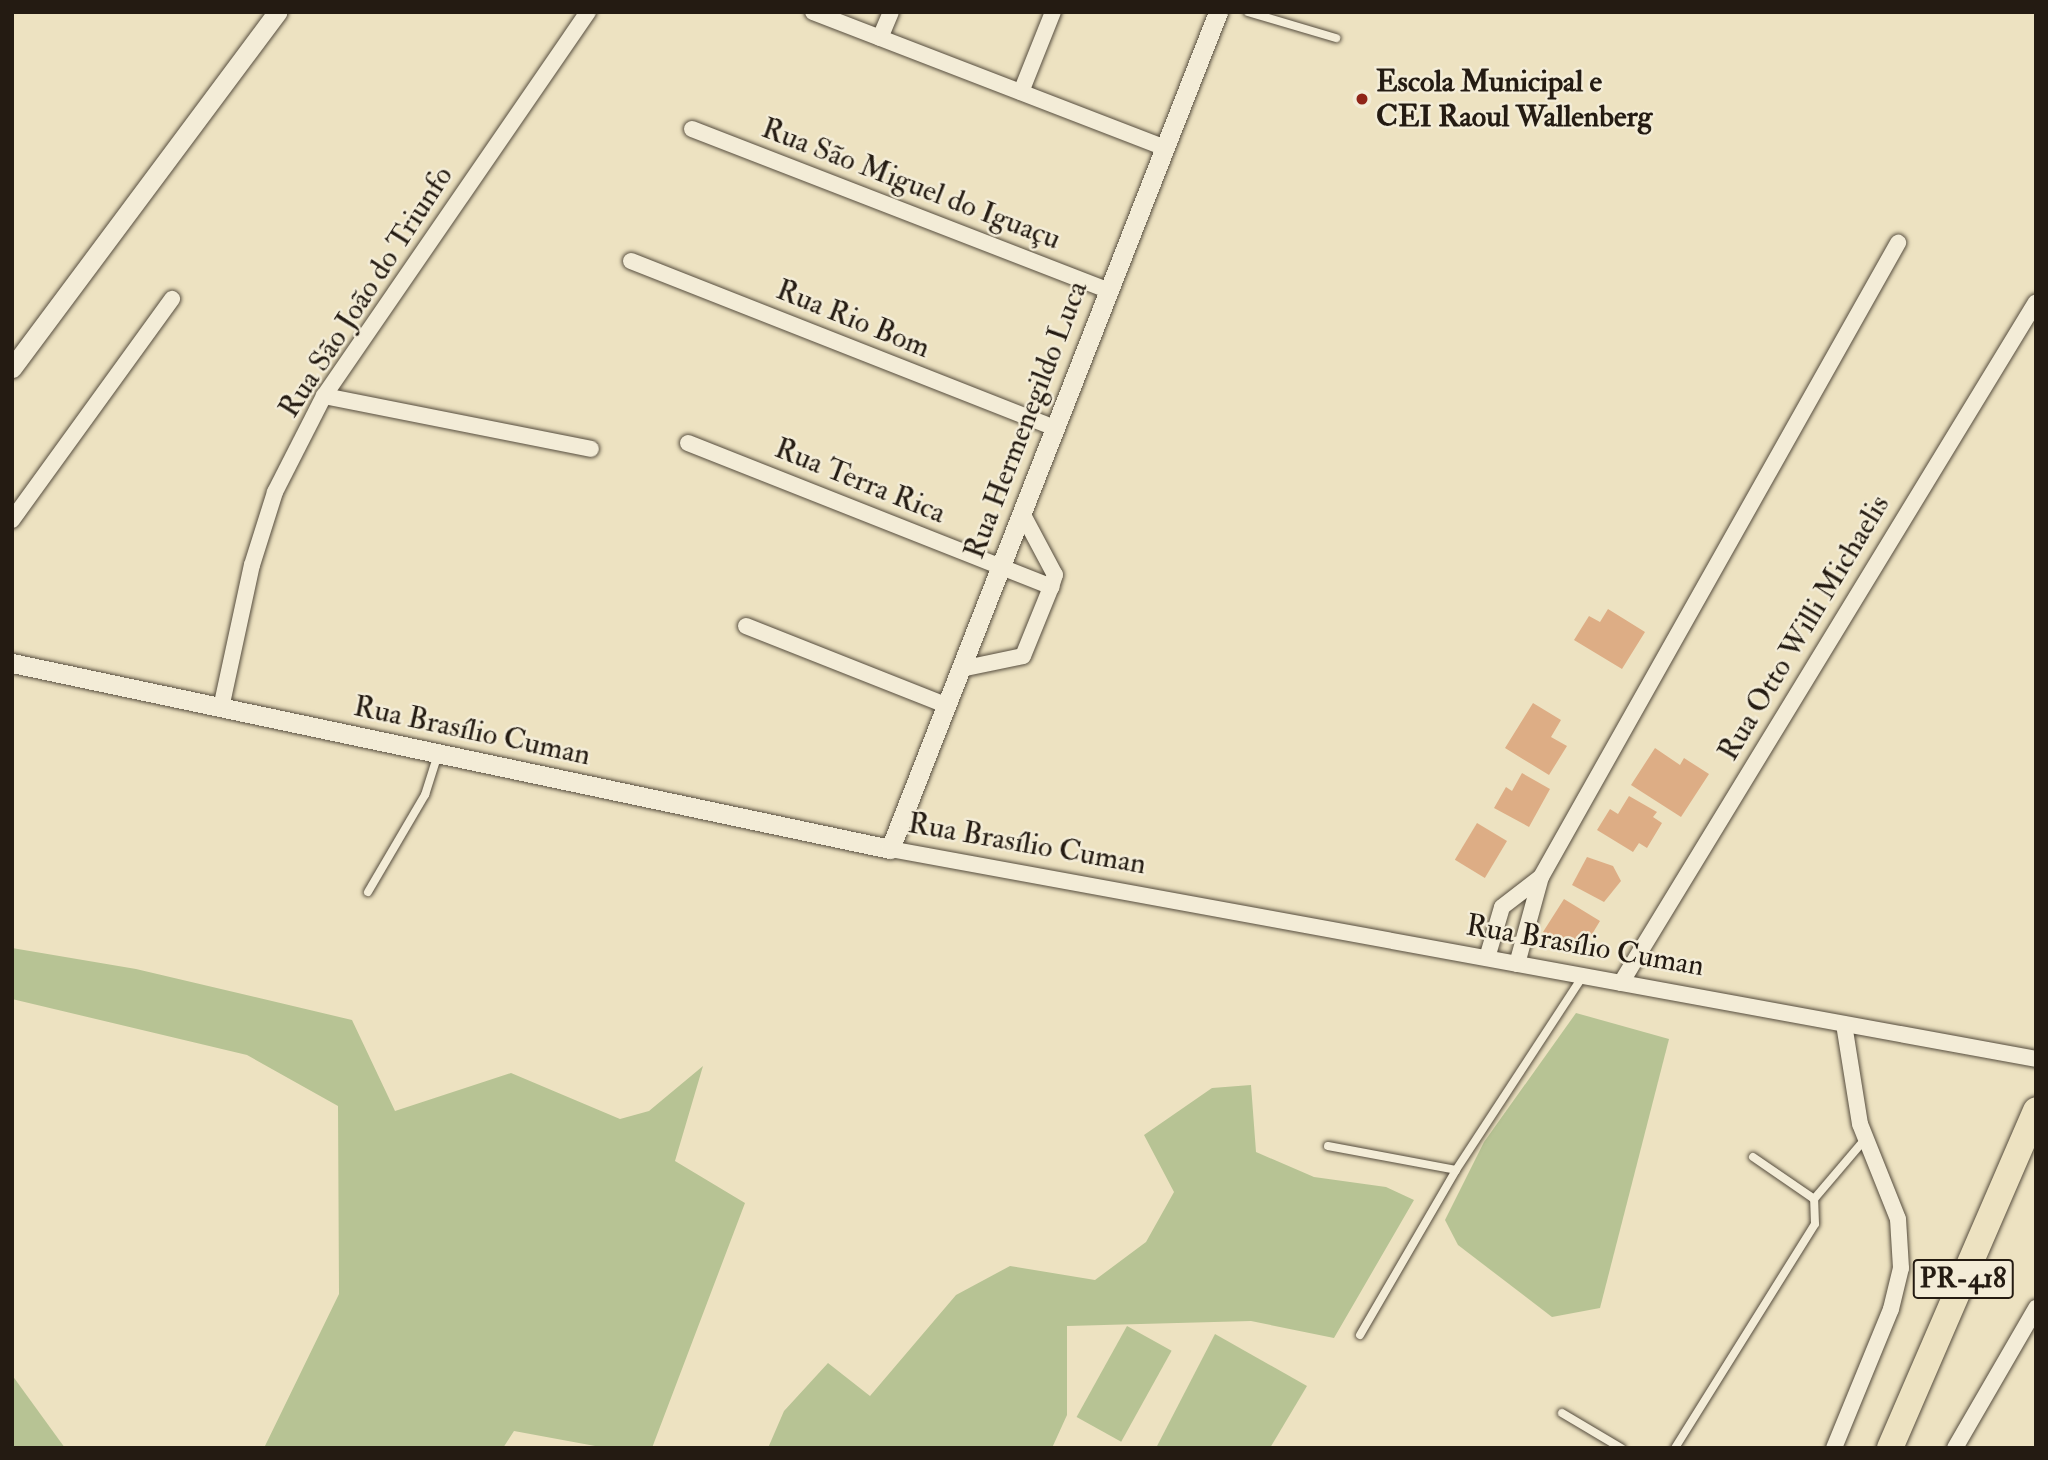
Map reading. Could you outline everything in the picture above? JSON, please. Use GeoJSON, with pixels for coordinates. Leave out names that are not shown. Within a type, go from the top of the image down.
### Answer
{"type":"FeatureCollection","features":[{"type":"Feature","properties":{"kind":"highway","name":"PR-418"},"geometry":{"type":"LineString","coordinates":[[1890,1448],[2036,1110]]}},
{"type":"Feature","properties":{"kind":"street"},"geometry":{"type":"LineString","coordinates":[[12,368],[277,12]]}},
{"type":"Feature","properties":{"kind":"street","name":"Rua São João do Triunfo"},"geometry":{"type":"LineString","coordinates":[[221,708],[252,565],[275,492],[324,396],[588,12]]}},
{"type":"Feature","properties":{"kind":"street"},"geometry":{"type":"LineString","coordinates":[[813,12],[1165,148]]}},
{"type":"Feature","properties":{"kind":"street"},"geometry":{"type":"LineString","coordinates":[[880,38],[891,12]]}},
{"type":"Feature","properties":{"kind":"street"},"geometry":{"type":"LineString","coordinates":[[1021,92],[1053,12]]}},
{"type":"Feature","properties":{"kind":"street","name":"Rua Hermenegildo Luca"},"geometry":{"type":"LineString","coordinates":[[890,849],[1218,12]]}},
{"type":"Feature","properties":{"kind":"street","name":"Rua São Miguel do Iguaçu"},"geometry":{"type":"LineString","coordinates":[[692,129],[1109,291]]}},
{"type":"Feature","properties":{"kind":"street"},"geometry":{"type":"LineString","coordinates":[[1517,964],[1541,877],[1898,243]]}},
{"type":"Feature","properties":{"kind":"street","name":"Rua Rio Bom"},"geometry":{"type":"LineString","coordinates":[[631,261],[1055,428]]}},
{"type":"Feature","properties":{"kind":"street"},"geometry":{"type":"LineString","coordinates":[[12,520],[172,299]]}},
{"type":"Feature","properties":{"kind":"street","name":"Rua Otto Willi Michaelis"},"geometry":{"type":"LineString","coordinates":[[1621,983],[2036,302]]}},
{"type":"Feature","properties":{"kind":"street"},"geometry":{"type":"LineString","coordinates":[[324,396],[591,449]]}},
{"type":"Feature","properties":{"kind":"street","name":"Rua Terra Rica"},"geometry":{"type":"LineString","coordinates":[[688,443],[1051,587]]}},
{"type":"Feature","properties":{"kind":"street"},"geometry":{"type":"LineString","coordinates":[[961,668],[1023,656],[1051,587],[1055,575],[1022,513]]}},
{"type":"Feature","properties":{"kind":"street"},"geometry":{"type":"LineString","coordinates":[[747,626],[946,705]]}},
{"type":"Feature","properties":{"kind":"street","name":"Rua Brasílio Cuman"},"geometry":{"type":"LineString","coordinates":[[12,663],[890,849],[2029,1058]]}},
{"type":"Feature","properties":{"kind":"street"},"geometry":{"type":"LineString","coordinates":[[1487,958],[1502,907],[1541,877]]}},
{"type":"Feature","properties":{"kind":"street"},"geometry":{"type":"LineString","coordinates":[[1834,1448],[1891,1309],[1901,1268],[1898,1219],[1865,1139],[1844,1024]]}},
{"type":"Feature","properties":{"kind":"street"},"geometry":{"type":"LineString","coordinates":[[1955,1448],[2036,1308]]}},
{"type":"Feature","properties":{"kind":"lane"},"geometry":{"type":"LineString","coordinates":[[1248,12],[1336,38]]}},
{"type":"Feature","properties":{"kind":"lane"},"geometry":{"type":"LineString","coordinates":[[368,892],[425,795],[438,754]]}},
{"type":"Feature","properties":{"kind":"lane"},"geometry":{"type":"LineString","coordinates":[[1360,1335],[1456,1170],[1583,976]]}},
{"type":"Feature","properties":{"kind":"lane"},"geometry":{"type":"LineString","coordinates":[[1675,1448],[1815,1224],[1814,1199],[1865,1139]]}},
{"type":"Feature","properties":{"kind":"lane"},"geometry":{"type":"LineString","coordinates":[[1328,1146],[1456,1170]]}},
{"type":"Feature","properties":{"kind":"lane"},"geometry":{"type":"LineString","coordinates":[[1753,1157],[1814,1199]]}},
{"type":"Feature","properties":{"kind":"lane"},"geometry":{"type":"LineString","coordinates":[[1562,1413],[1621,1448]]}},
{"type":"Feature","properties":{"kind":"green space"},"geometry":{"type":"Polygon","coordinates":[[[12,948],[136,969],[352,1020],[395,1111],[511,1073],[620,1119],[649,1111],[703,1066],[675,1161],[745,1203],[652,1448],[606,1448],[514,1431],[503,1448],[264,1448],[339,1294],[338,1106],[247,1055],[12,999],[12,948]]]}},
{"type":"Feature","properties":{"kind":"green space"},"geometry":{"type":"Polygon","coordinates":[[[1576,1013],[1669,1039],[1600,1308],[1552,1317],[1458,1245],[1445,1220],[1484,1142],[1576,1013]]]}},
{"type":"Feature","properties":{"kind":"green space"},"geometry":{"type":"Polygon","coordinates":[[[1251,1085],[1256,1152],[1314,1177],[1386,1187],[1414,1200],[1334,1338],[1251,1321],[1067,1326],[1067,1415],[1052,1448],[768,1448],[784,1411],[828,1363],[870,1396],[956,1295],[1010,1266],[1095,1280],[1146,1242],[1174,1192],[1144,1135],[1212,1088],[1251,1085]]]}},
{"type":"Feature","properties":{"kind":"green space"},"geometry":{"type":"Polygon","coordinates":[[[1127,1326],[1172,1351],[1121,1442],[1077,1417],[1127,1326]]]}},
{"type":"Feature","properties":{"kind":"green space"},"geometry":{"type":"Polygon","coordinates":[[[1215,1334],[1307,1386],[1270,1448],[1156,1448],[1215,1334]]]}},
{"type":"Feature","properties":{"kind":"green space"},"geometry":{"type":"Polygon","coordinates":[[[12,1375],[65,1448],[12,1448],[12,1375]]]}},
{"type":"Feature","properties":{"kind":"building"},"geometry":{"type":"Polygon","coordinates":[[[1608,609],[1645,632],[1622,669],[1574,640],[1589,616],[1600,622],[1608,609]]]}},
{"type":"Feature","properties":{"kind":"building"},"geometry":{"type":"Polygon","coordinates":[[[1533,703],[1561,720],[1551,737],[1567,746],[1549,775],[1505,748],[1533,703]]]}},
{"type":"Feature","properties":{"kind":"building"},"geometry":{"type":"Polygon","coordinates":[[[1655,748],[1680,765],[1684,758],[1709,774],[1681,817],[1631,785],[1655,748]]]}},
{"type":"Feature","properties":{"kind":"building"},"geometry":{"type":"Polygon","coordinates":[[[1522,773],[1550,789],[1529,827],[1494,808],[1506,787],[1512,791],[1522,773]]]}},
{"type":"Feature","properties":{"kind":"building"},"geometry":{"type":"Polygon","coordinates":[[[1629,796],[1657,812],[1653,817],[1662,823],[1647,848],[1639,843],[1633,852],[1597,830],[1610,809],[1618,814],[1629,796]]]}},
{"type":"Feature","properties":{"kind":"building"},"geometry":{"type":"Polygon","coordinates":[[[1477,823],[1507,841],[1485,878],[1455,860],[1477,823]]]}},
{"type":"Feature","properties":{"kind":"building"},"geometry":{"type":"Polygon","coordinates":[[[1587,857],[1613,866],[1621,881],[1604,902],[1572,885],[1587,857]]]}},
{"type":"Feature","properties":{"kind":"building"},"geometry":{"type":"Polygon","coordinates":[[[1564,899],[1600,921],[1583,949],[1564,937],[1561,943],[1543,932],[1564,899]]]}},
{"type":"Feature","properties":{"kind":"place","name":"Escola Municipal e CEI Raoul Wallenberg"},"geometry":{"type":"Point","coordinates":[1362,99]}}]}
